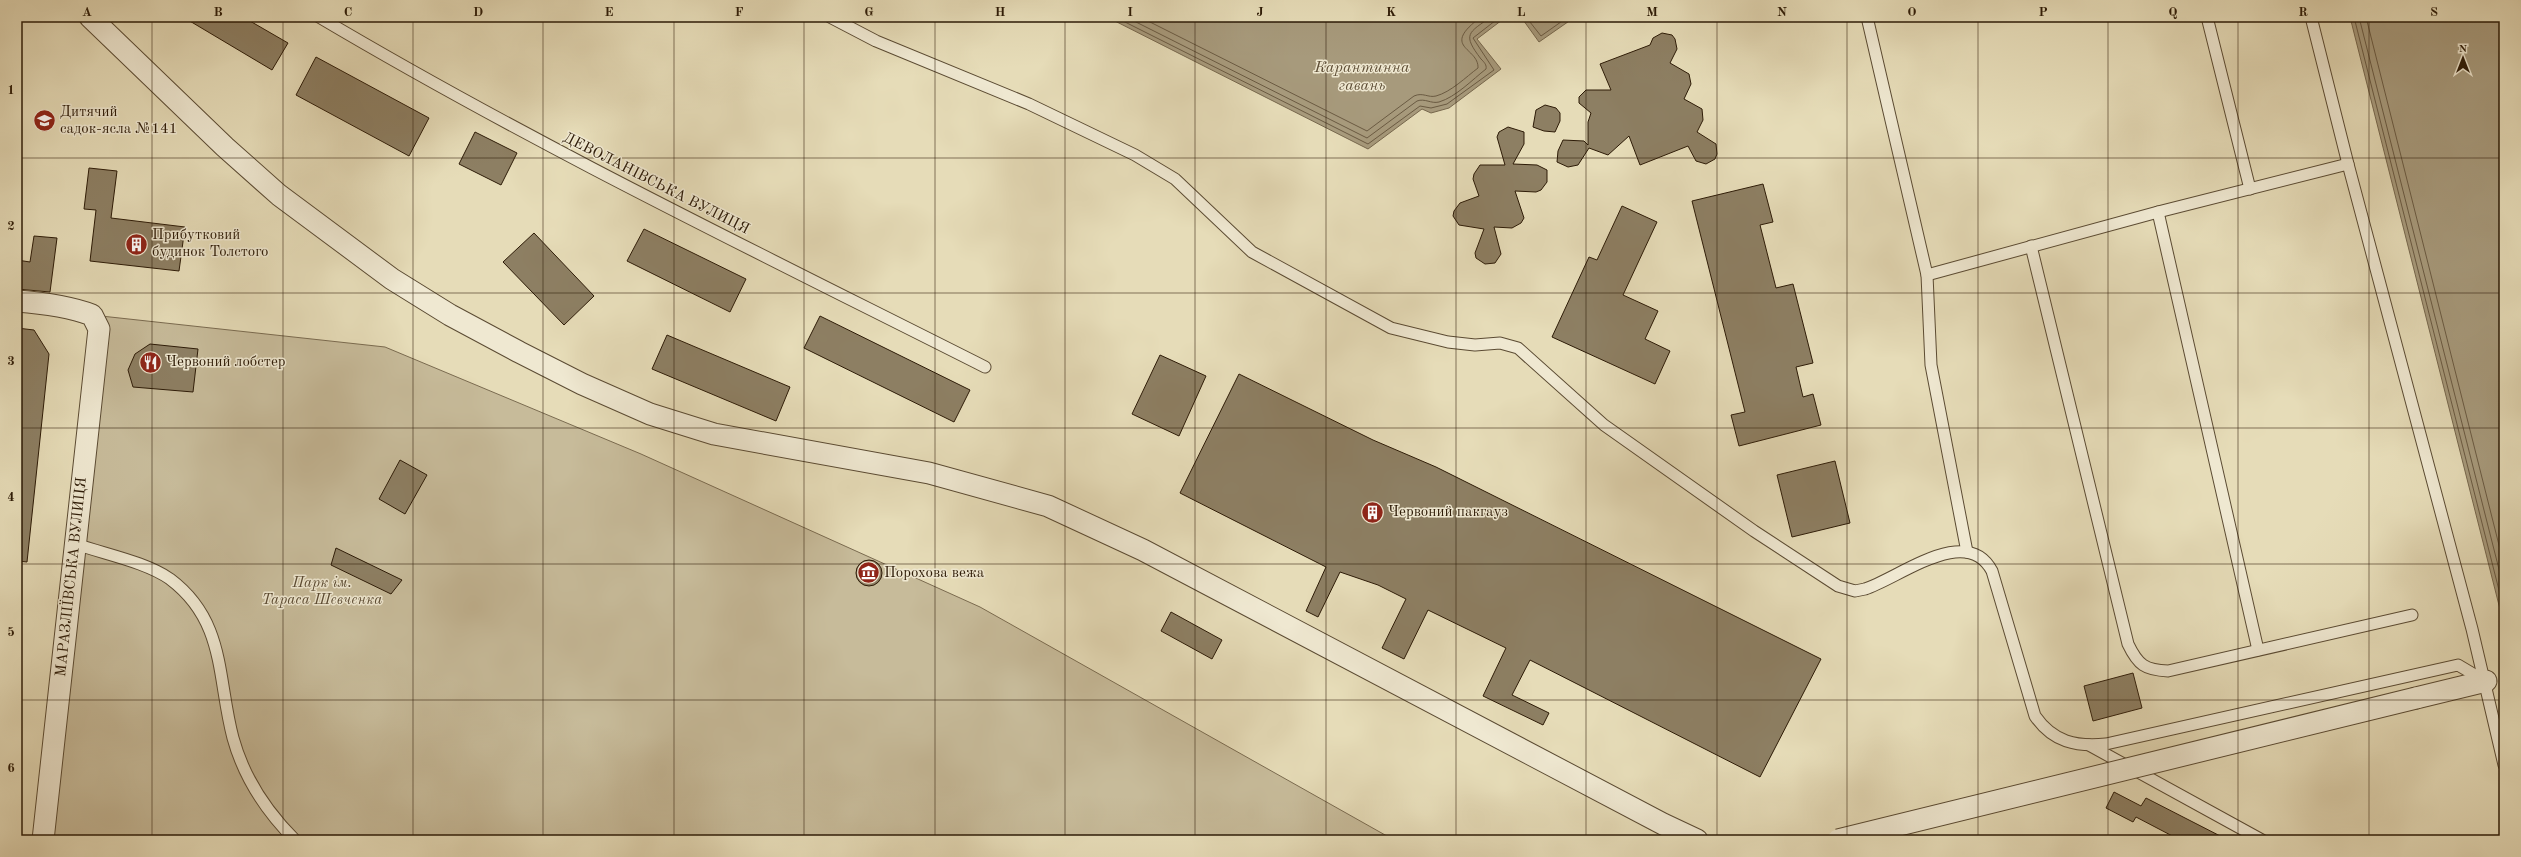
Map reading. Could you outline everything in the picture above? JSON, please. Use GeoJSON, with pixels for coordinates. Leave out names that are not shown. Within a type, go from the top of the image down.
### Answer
{"type":"FeatureCollection","features":[{"type":"Feature","properties":{"kind":"street"},"geometry":{"type":"LineString","coordinates":[[90,17],[225,147],[279,195],[392,279],[450,315],[582,384],[650,414],[714,434],[929,474],[1048,506],[1143,550],[1663,824],[1697,840]]}},
{"type":"Feature","properties":{"kind":"street","name":"МАРАЗЛІЇВСЬКА ВУЛИЦЯ"},"geometry":{"type":"LineString","coordinates":[[17,301],[53,304],[92,315],[99,328],[43,840]]}},
{"type":"Feature","properties":{"kind":"street"},"geometry":{"type":"LineString","coordinates":[[1838,840],[2486,681]]}},
{"type":"Feature","properties":{"kind":"lane","name":"ДЕВОЛАНІВСЬКА ВУЛИЦЯ"},"geometry":{"type":"LineString","coordinates":[[319,17],[417,75],[611,179],[985,367]]}},
{"type":"Feature","properties":{"kind":"lane"},"geometry":{"type":"LineString","coordinates":[[830,17],[876,41],[1028,104],[1134,155],[1175,179],[1252,252],[1391,328],[1448,342],[1475,345],[1500,343],[1518,348],[1604,425],[1754,531],[1838,586],[1855,591],[1865,589],[1931,558],[1947,553],[1967,552],[1984,558],[1992,571],[2035,716],[2054,737],[2076,745],[2088,746],[2106,744],[2458,665],[2486,681]]}},
{"type":"Feature","properties":{"kind":"lane"},"geometry":{"type":"LineString","coordinates":[[1867,17],[1927,275],[1931,365],[1967,552]]}},
{"type":"Feature","properties":{"kind":"lane"},"geometry":{"type":"LineString","coordinates":[[2207,17],[2250,189]]}},
{"type":"Feature","properties":{"kind":"lane"},"geometry":{"type":"LineString","coordinates":[[2312,17],[2348,164],[2486,681],[2504,765]]}},
{"type":"Feature","properties":{"kind":"lane"},"geometry":{"type":"LineString","coordinates":[[1927,275],[2158,212],[2348,164]]}},
{"type":"Feature","properties":{"kind":"lane"},"geometry":{"type":"LineString","coordinates":[[2158,212],[2258,650]]}},
{"type":"Feature","properties":{"kind":"lane"},"geometry":{"type":"LineString","coordinates":[[2031,246],[2128,644],[2135,659],[2150,670],[2168,671],[2412,615]]}},
{"type":"Feature","properties":{"kind":"lane"},"geometry":{"type":"LineString","coordinates":[[76,544],[150,569],[169,578],[196,606],[215,640],[228,718],[241,762],[253,788],[269,814],[295,840]]}},
{"type":"Feature","properties":{"kind":"lane"},"geometry":{"type":"LineString","coordinates":[[2088,746],[2262,840]]}},
{"type":"Feature","properties":{"kind":"green space","name":"Парк ім. Тараса Шевченка"},"geometry":{"type":"Polygon","coordinates":[[[92,315],[385,347],[641,454],[980,607],[1394,840],[43,840],[92,315]]]}},
{"type":"Feature","properties":{"kind":"water","name":"Карантинна гавань"},"geometry":{"type":"Polygon","coordinates":[[[1107,17],[1506,17],[1477,39],[1501,69],[1449,108],[1431,113],[1422,109],[1368,149],[1107,17]]]}},
{"type":"Feature","properties":{"kind":"water"},"geometry":{"type":"Polygon","coordinates":[[[1521,17],[1575,17],[1539,42],[1521,17]]]}},
{"type":"Feature","properties":{"kind":"water"},"geometry":{"type":"Polygon","coordinates":[[[2350,17],[2504,17],[2504,626],[2503,621],[2350,17]]]}},
{"type":"Feature","properties":{"kind":"building"},"geometry":{"type":"Polygon","coordinates":[[[183,17],[243,17],[288,43],[272,70],[183,17]]]}},
{"type":"Feature","properties":{"kind":"building"},"geometry":{"type":"Polygon","coordinates":[[[1662,33],[1672,35],[1675,39],[1677,49],[1670,63],[1689,74],[1691,84],[1684,99],[1702,109],[1703,120],[1697,132],[1716,144],[1717,154],[1715,159],[1706,164],[1696,161],[1688,146],[1640,165],[1629,136],[1608,155],[1589,148],[1578,165],[1568,167],[1557,162],[1558,151],[1563,140],[1584,141],[1588,145],[1588,122],[1591,113],[1579,103],[1579,97],[1586,90],[1611,90],[1600,64],[1650,45],[1653,38],[1662,33]]]}},
{"type":"Feature","properties":{"kind":"building"},"geometry":{"type":"Polygon","coordinates":[[[316,57],[429,118],[409,156],[296,95],[316,57]]]}},
{"type":"Feature","properties":{"kind":"building"},"geometry":{"type":"Polygon","coordinates":[[[1545,105],[1556,108],[1560,113],[1560,121],[1555,132],[1544,131],[1533,127],[1536,110],[1545,105]]]}},
{"type":"Feature","properties":{"kind":"building"},"geometry":{"type":"Polygon","coordinates":[[[1508,127],[1524,132],[1524,144],[1513,164],[1537,165],[1547,170],[1547,182],[1541,190],[1536,192],[1515,191],[1524,218],[1521,223],[1512,228],[1494,227],[1501,254],[1495,263],[1485,264],[1476,258],[1475,253],[1484,229],[1459,225],[1453,216],[1454,211],[1460,203],[1479,196],[1473,179],[1474,174],[1480,165],[1505,165],[1497,137],[1499,132],[1508,127]]]}},
{"type":"Feature","properties":{"kind":"building"},"geometry":{"type":"Polygon","coordinates":[[[475,132],[517,153],[501,185],[459,164],[475,132]]]}},
{"type":"Feature","properties":{"kind":"building","name":"Прибутковий будинок Толстого"},"geometry":{"type":"Polygon","coordinates":[[[89,168],[117,171],[111,218],[185,227],[179,271],[90,261],[96,210],[84,209],[89,168]]]}},
{"type":"Feature","properties":{"kind":"building"},"geometry":{"type":"Polygon","coordinates":[[[1763,184],[1773,222],[1760,225],[1776,288],[1793,284],[1813,363],[1796,367],[1803,397],[1813,394],[1821,425],[1739,446],[1731,415],[1745,412],[1692,201],[1763,184]]]}},
{"type":"Feature","properties":{"kind":"building"},"geometry":{"type":"Polygon","coordinates":[[[1622,206],[1657,222],[1623,295],[1658,311],[1645,339],[1670,351],[1655,384],[1552,337],[1589,257],[1597,260],[1622,206]]]}},
{"type":"Feature","properties":{"kind":"building"},"geometry":{"type":"Polygon","coordinates":[[[644,229],[746,279],[730,312],[627,261],[644,229]]]}},
{"type":"Feature","properties":{"kind":"building"},"geometry":{"type":"Polygon","coordinates":[[[534,233],[594,296],[564,325],[503,262],[534,233]]]}},
{"type":"Feature","properties":{"kind":"building"},"geometry":{"type":"Polygon","coordinates":[[[34,236],[57,238],[50,292],[17,289],[17,260],[30,262],[34,236]]]}},
{"type":"Feature","properties":{"kind":"building"},"geometry":{"type":"Polygon","coordinates":[[[820,316],[970,390],[954,422],[804,348],[820,316]]]}},
{"type":"Feature","properties":{"kind":"building"},"geometry":{"type":"Polygon","coordinates":[[[17,328],[34,330],[49,354],[27,562],[17,561],[17,328]]]}},
{"type":"Feature","properties":{"kind":"building"},"geometry":{"type":"Polygon","coordinates":[[[667,335],[790,387],[776,421],[652,369],[667,335]]]}},
{"type":"Feature","properties":{"kind":"building"},"geometry":{"type":"Polygon","coordinates":[[[150,344],[198,349],[193,392],[133,387],[128,370],[135,354],[150,344]]]}},
{"type":"Feature","properties":{"kind":"building"},"geometry":{"type":"Polygon","coordinates":[[[1160,355],[1206,376],[1179,436],[1132,414],[1160,355]]]}},
{"type":"Feature","properties":{"kind":"building"},"geometry":{"type":"Polygon","coordinates":[[[1239,374],[1373,440],[1436,467],[1821,659],[1760,777],[1530,660],[1512,695],[1549,713],[1543,725],[1483,696],[1506,648],[1428,610],[1404,659],[1382,648],[1406,599],[1378,585],[1340,572],[1318,617],[1306,611],[1326,567],[1180,493],[1239,374]]]}},
{"type":"Feature","properties":{"kind":"building"},"geometry":{"type":"Polygon","coordinates":[[[400,460],[427,475],[405,514],[379,499],[400,460]]]}},
{"type":"Feature","properties":{"kind":"building"},"geometry":{"type":"Polygon","coordinates":[[[1835,461],[1850,523],[1792,537],[1777,475],[1835,461]]]}},
{"type":"Feature","properties":{"kind":"building"},"geometry":{"type":"Polygon","coordinates":[[[336,548],[402,580],[391,594],[331,565],[336,548]]]}},
{"type":"Feature","properties":{"kind":"building","name":"Порохова вежа"},"geometry":{"type":"Polygon","coordinates":[[[869,560],[878,564],[882,573],[878,582],[869,586],[860,582],[856,573],[860,564],[869,560]]]}},
{"type":"Feature","properties":{"kind":"building"},"geometry":{"type":"Polygon","coordinates":[[[1171,612],[1222,640],[1212,659],[1161,631],[1171,612]]]}},
{"type":"Feature","properties":{"kind":"building"},"geometry":{"type":"Polygon","coordinates":[[[2133,673],[2142,708],[2093,721],[2084,686],[2133,673]]]}},
{"type":"Feature","properties":{"kind":"building"},"geometry":{"type":"Polygon","coordinates":[[[2114,792],[2141,806],[2146,798],[2228,840],[2180,840],[2136,817],[2133,822],[2106,808],[2114,792]]]}},
{"type":"Feature","properties":{"kind":"place","name":"Дитячий садок-ясла №141"},"geometry":{"type":"Point","coordinates":[44,121]}},
{"type":"Feature","properties":{"kind":"place","name":"Прибутковий будинок Толстого"},"geometry":{"type":"Point","coordinates":[137,244]}},
{"type":"Feature","properties":{"kind":"place","name":"Червоний лобстер"},"geometry":{"type":"Point","coordinates":[151,362]}},
{"type":"Feature","properties":{"kind":"place","name":"Червоний пакгауз"},"geometry":{"type":"Point","coordinates":[1373,512]}},
{"type":"Feature","properties":{"kind":"place","name":"Порохова вежа"},"geometry":{"type":"Point","coordinates":[869,573]}}]}
